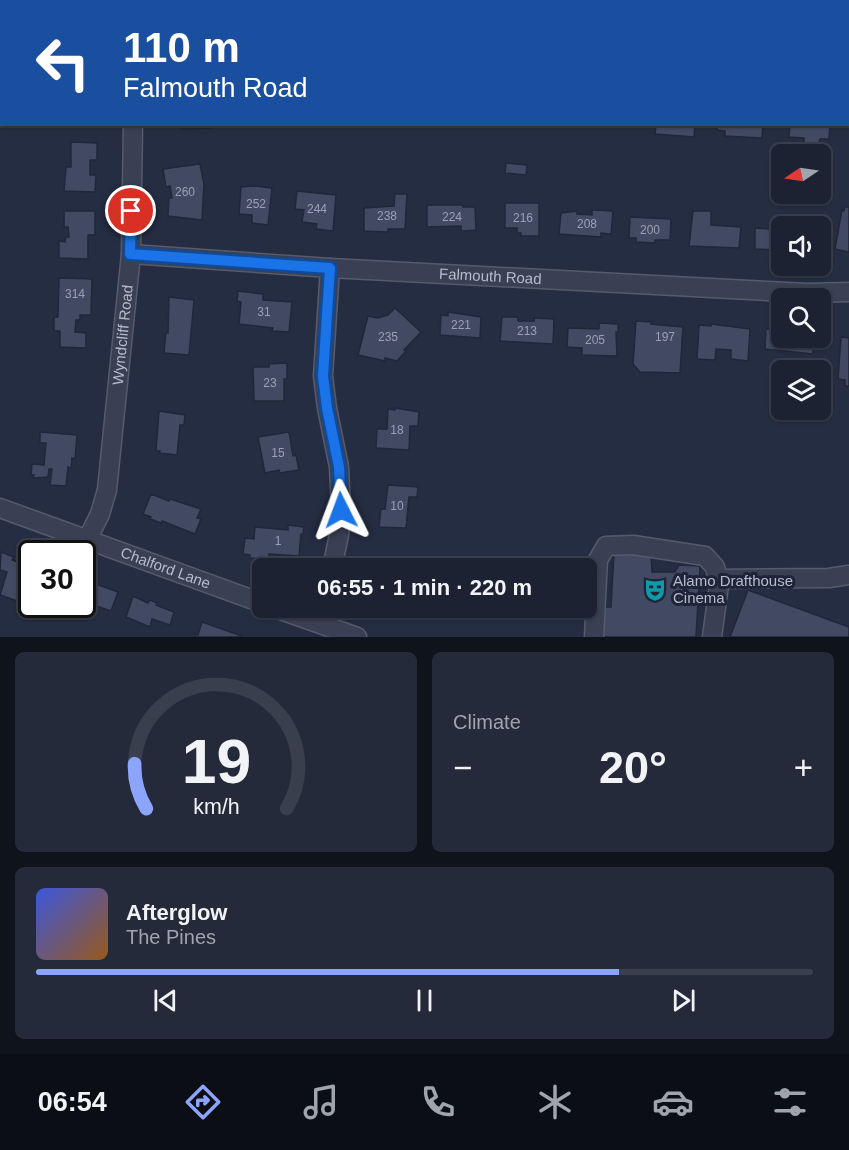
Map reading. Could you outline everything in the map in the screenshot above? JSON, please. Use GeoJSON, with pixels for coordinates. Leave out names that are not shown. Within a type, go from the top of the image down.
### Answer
{"type":"FeatureCollection","features":[{"type":"Feature","properties":{"kind":"street","name":"Wyndcliff Road"},"geometry":{"type":"LineString","coordinates":[[87,540],[100,514],[107,490],[130,254],[133,126]]}},
{"type":"Feature","properties":{"kind":"street","name":"Falmouth Road"},"geometry":{"type":"LineString","coordinates":[[130,254],[330,268],[807,293],[849,292]]}},
{"type":"Feature","properties":{"kind":"street"},"geometry":{"type":"LineString","coordinates":[[330,268],[323,376],[339,467],[341,510],[334,558]]}},
{"type":"Feature","properties":{"kind":"street","name":"Chalford Lane"},"geometry":{"type":"LineString","coordinates":[[0,508],[87,540]]}},
{"type":"Feature","properties":{"kind":"street","name":"Chalford Lane"},"geometry":{"type":"LineString","coordinates":[[96,543],[252,599]]}},
{"type":"Feature","properties":{"kind":"street"},"geometry":{"type":"LineString","coordinates":[[594,637],[598,560],[606,546],[633,544],[705,556],[715,567],[719,585],[712,637]]}},
{"type":"Feature","properties":{"kind":"street"},"geometry":{"type":"LineString","coordinates":[[718,579],[829,578],[849,574]]}},
{"type":"Feature","properties":{"kind":"street"},"geometry":{"type":"LineString","coordinates":[[322,618],[357,637]]}},
{"type":"Feature","properties":{"kind":"building"},"geometry":{"type":"Polygon","coordinates":[[[181,126],[212,126],[212,128],[181,129],[181,126]]]}},
{"type":"Feature","properties":{"kind":"building"},"geometry":{"type":"Polygon","coordinates":[[[656,126],[695,126],[694,137],[655,134],[656,126]]]}},
{"type":"Feature","properties":{"kind":"building"},"geometry":{"type":"Polygon","coordinates":[[[717,126],[763,126],[762,138],[725,136],[725,131],[717,130],[717,126]]]}},
{"type":"Feature","properties":{"kind":"building"},"geometry":{"type":"Polygon","coordinates":[[[790,126],[830,126],[829,139],[820,139],[816,144],[804,144],[804,138],[789,137],[790,126]]]}},
{"type":"Feature","properties":{"kind":"building"},"geometry":{"type":"Polygon","coordinates":[[[71,142],[97,143],[97,160],[90,160],[90,175],[96,175],[95,192],[64,191],[66,167],[71,167],[71,142]]]}},
{"type":"Feature","properties":{"kind":"building"},"geometry":{"type":"Polygon","coordinates":[[[506,163],[527,165],[526,175],[505,173],[506,163]]]}},
{"type":"Feature","properties":{"kind":"building"},"geometry":{"type":"Polygon","coordinates":[[[200,164],[204,184],[202,220],[168,216],[169,198],[172,198],[170,186],[166,187],[163,169],[200,164]]]}},
{"type":"Feature","properties":{"kind":"building"},"geometry":{"type":"Polygon","coordinates":[[[241,187],[272,188],[268,225],[252,223],[252,215],[239,214],[241,187]]]}},
{"type":"Feature","properties":{"kind":"building"},"geometry":{"type":"Polygon","coordinates":[[[297,191],[336,195],[333,231],[316,229],[317,224],[302,222],[304,210],[295,209],[297,191]]]}},
{"type":"Feature","properties":{"kind":"building"},"geometry":{"type":"Polygon","coordinates":[[[395,194],[407,194],[405,229],[388,229],[388,232],[364,231],[364,208],[394,206],[395,194]]]}},
{"type":"Feature","properties":{"kind":"building"},"geometry":{"type":"Polygon","coordinates":[[[505,203],[539,203],[539,236],[521,236],[521,233],[517,233],[517,228],[505,228],[505,203]]]}},
{"type":"Feature","properties":{"kind":"building"},"geometry":{"type":"Polygon","coordinates":[[[427,205],[475,207],[476,230],[461,231],[461,226],[427,227],[427,205]]]}},
{"type":"Feature","properties":{"kind":"building"},"geometry":{"type":"Polygon","coordinates":[[[845,207],[849,207],[849,252],[835,249],[842,210],[844,211],[845,207]]]}},
{"type":"Feature","properties":{"kind":"building"},"geometry":{"type":"Polygon","coordinates":[[[592,210],[613,211],[611,234],[601,233],[601,237],[559,234],[561,213],[577,211],[577,214],[592,215],[592,210]]]}},
{"type":"Feature","properties":{"kind":"building"},"geometry":{"type":"Polygon","coordinates":[[[64,211],[95,211],[95,235],[88,235],[88,259],[59,258],[59,241],[65,242],[66,237],[69,237],[68,227],[64,227],[64,211]]]}},
{"type":"Feature","properties":{"kind":"building"},"geometry":{"type":"Polygon","coordinates":[[[693,211],[711,211],[711,225],[741,227],[739,248],[689,246],[693,211]]]}},
{"type":"Feature","properties":{"kind":"building"},"geometry":{"type":"Polygon","coordinates":[[[630,217],[671,219],[670,240],[655,240],[655,243],[636,242],[636,238],[629,238],[630,217]]]}},
{"type":"Feature","properties":{"kind":"building"},"geometry":{"type":"Polygon","coordinates":[[[755,228],[771,229],[771,250],[755,249],[755,228]]]}},
{"type":"Feature","properties":{"kind":"building"},"geometry":{"type":"Polygon","coordinates":[[[59,278],[92,279],[91,315],[80,315],[80,320],[76,320],[75,332],[86,333],[86,348],[60,347],[60,331],[54,331],[54,317],[58,317],[59,278]]]}},
{"type":"Feature","properties":{"kind":"building"},"geometry":{"type":"Polygon","coordinates":[[[238,291],[263,294],[263,300],[292,302],[289,332],[239,324],[241,302],[237,301],[238,291]]]}},
{"type":"Feature","properties":{"kind":"building"},"geometry":{"type":"Polygon","coordinates":[[[169,297],[194,300],[189,355],[164,353],[166,332],[168,333],[169,297]]]}},
{"type":"Feature","properties":{"kind":"building"},"geometry":{"type":"Polygon","coordinates":[[[395,308],[421,332],[397,361],[385,358],[385,361],[358,355],[368,316],[378,318],[388,315],[395,308]]]}},
{"type":"Feature","properties":{"kind":"building"},"geometry":{"type":"Polygon","coordinates":[[[448,312],[481,317],[480,338],[440,335],[441,315],[448,316],[448,312]]]}},
{"type":"Feature","properties":{"kind":"building"},"geometry":{"type":"Polygon","coordinates":[[[502,317],[518,317],[518,321],[534,321],[534,318],[554,319],[553,344],[500,341],[502,317]]]}},
{"type":"Feature","properties":{"kind":"building"},"geometry":{"type":"Polygon","coordinates":[[[636,321],[683,327],[680,373],[640,372],[633,364],[636,321]]]}},
{"type":"Feature","properties":{"kind":"building"},"geometry":{"type":"Polygon","coordinates":[[[599,323],[618,324],[617,356],[582,355],[582,348],[567,347],[568,328],[599,329],[599,323]]]}},
{"type":"Feature","properties":{"kind":"building"},"geometry":{"type":"Polygon","coordinates":[[[711,324],[750,329],[748,361],[731,359],[731,350],[716,349],[715,360],[697,359],[699,325],[711,326],[711,324]]]}},
{"type":"Feature","properties":{"kind":"building"},"geometry":{"type":"Polygon","coordinates":[[[766,329],[771,329],[771,348],[813,348],[813,354],[765,349],[766,329]]]}},
{"type":"Feature","properties":{"kind":"building"},"geometry":{"type":"Polygon","coordinates":[[[841,337],[849,338],[849,386],[845,386],[845,380],[838,379],[841,337]]]}},
{"type":"Feature","properties":{"kind":"building"},"geometry":{"type":"Polygon","coordinates":[[[287,363],[284,401],[254,401],[253,367],[269,367],[269,364],[287,363]]]}},
{"type":"Feature","properties":{"kind":"building"},"geometry":{"type":"Polygon","coordinates":[[[395,408],[419,412],[418,426],[410,426],[409,450],[376,448],[377,429],[387,429],[388,409],[395,410],[395,408]]]}},
{"type":"Feature","properties":{"kind":"building"},"geometry":{"type":"Polygon","coordinates":[[[159,411],[185,415],[184,425],[180,425],[177,455],[156,451],[159,411]]]}},
{"type":"Feature","properties":{"kind":"building"},"geometry":{"type":"Polygon","coordinates":[[[40,432],[77,435],[75,459],[72,458],[71,468],[68,467],[66,486],[50,485],[52,469],[49,469],[48,477],[33,478],[34,475],[31,475],[32,464],[44,465],[46,443],[40,443],[40,432]]]}},
{"type":"Feature","properties":{"kind":"building"},"geometry":{"type":"Polygon","coordinates":[[[289,432],[293,456],[296,455],[299,470],[265,473],[258,437],[289,432]]]}},
{"type":"Feature","properties":{"kind":"building"},"geometry":{"type":"Polygon","coordinates":[[[388,485],[418,487],[417,497],[409,497],[406,528],[379,527],[381,509],[385,509],[388,485]]]}},
{"type":"Feature","properties":{"kind":"building"},"geometry":{"type":"Polygon","coordinates":[[[151,494],[201,509],[197,518],[201,519],[195,534],[162,521],[161,523],[150,519],[151,517],[143,514],[151,494]]]}},
{"type":"Feature","properties":{"kind":"building"},"geometry":{"type":"Polygon","coordinates":[[[288,525],[304,527],[299,556],[269,554],[269,558],[252,558],[250,555],[243,554],[245,538],[254,539],[255,527],[288,530],[288,525]]]}},
{"type":"Feature","properties":{"kind":"building"},"geometry":{"type":"Polygon","coordinates":[[[1,552],[14,557],[12,560],[18,562],[18,601],[0,595],[7,572],[0,570],[1,552]]]}},
{"type":"Feature","properties":{"kind":"building","name":"Alamo Drafthouse Cinema"},"geometry":{"type":"Polygon","coordinates":[[[614,553],[651,555],[652,572],[675,572],[679,565],[700,566],[696,637],[603,637],[604,607],[611,607],[614,553]]]}},
{"type":"Feature","properties":{"kind":"building"},"geometry":{"type":"Polygon","coordinates":[[[96,584],[118,592],[111,611],[96,606],[96,584]]]}},
{"type":"Feature","properties":{"kind":"building"},"geometry":{"type":"Polygon","coordinates":[[[748,590],[849,627],[849,637],[730,637],[748,590]]]}},
{"type":"Feature","properties":{"kind":"building"},"geometry":{"type":"Polygon","coordinates":[[[133,596],[148,603],[150,600],[174,612],[170,625],[152,619],[150,627],[126,617],[133,596]]]}},
{"type":"Feature","properties":{"kind":"building"},"geometry":{"type":"Polygon","coordinates":[[[202,622],[242,637],[195,637],[196,634],[198,635],[202,622]]]}},
{"type":"Feature","properties":{"kind":"place","name":"Alamo Drafthouse Cinema"},"geometry":{"type":"Point","coordinates":[655,590]}},
{"type":"Feature","properties":{"kind":"route"},"geometry":{"type":"LineString","coordinates":[[131,211],[130,254],[330,268],[323,376],[339,467],[341,510]]}}]}
